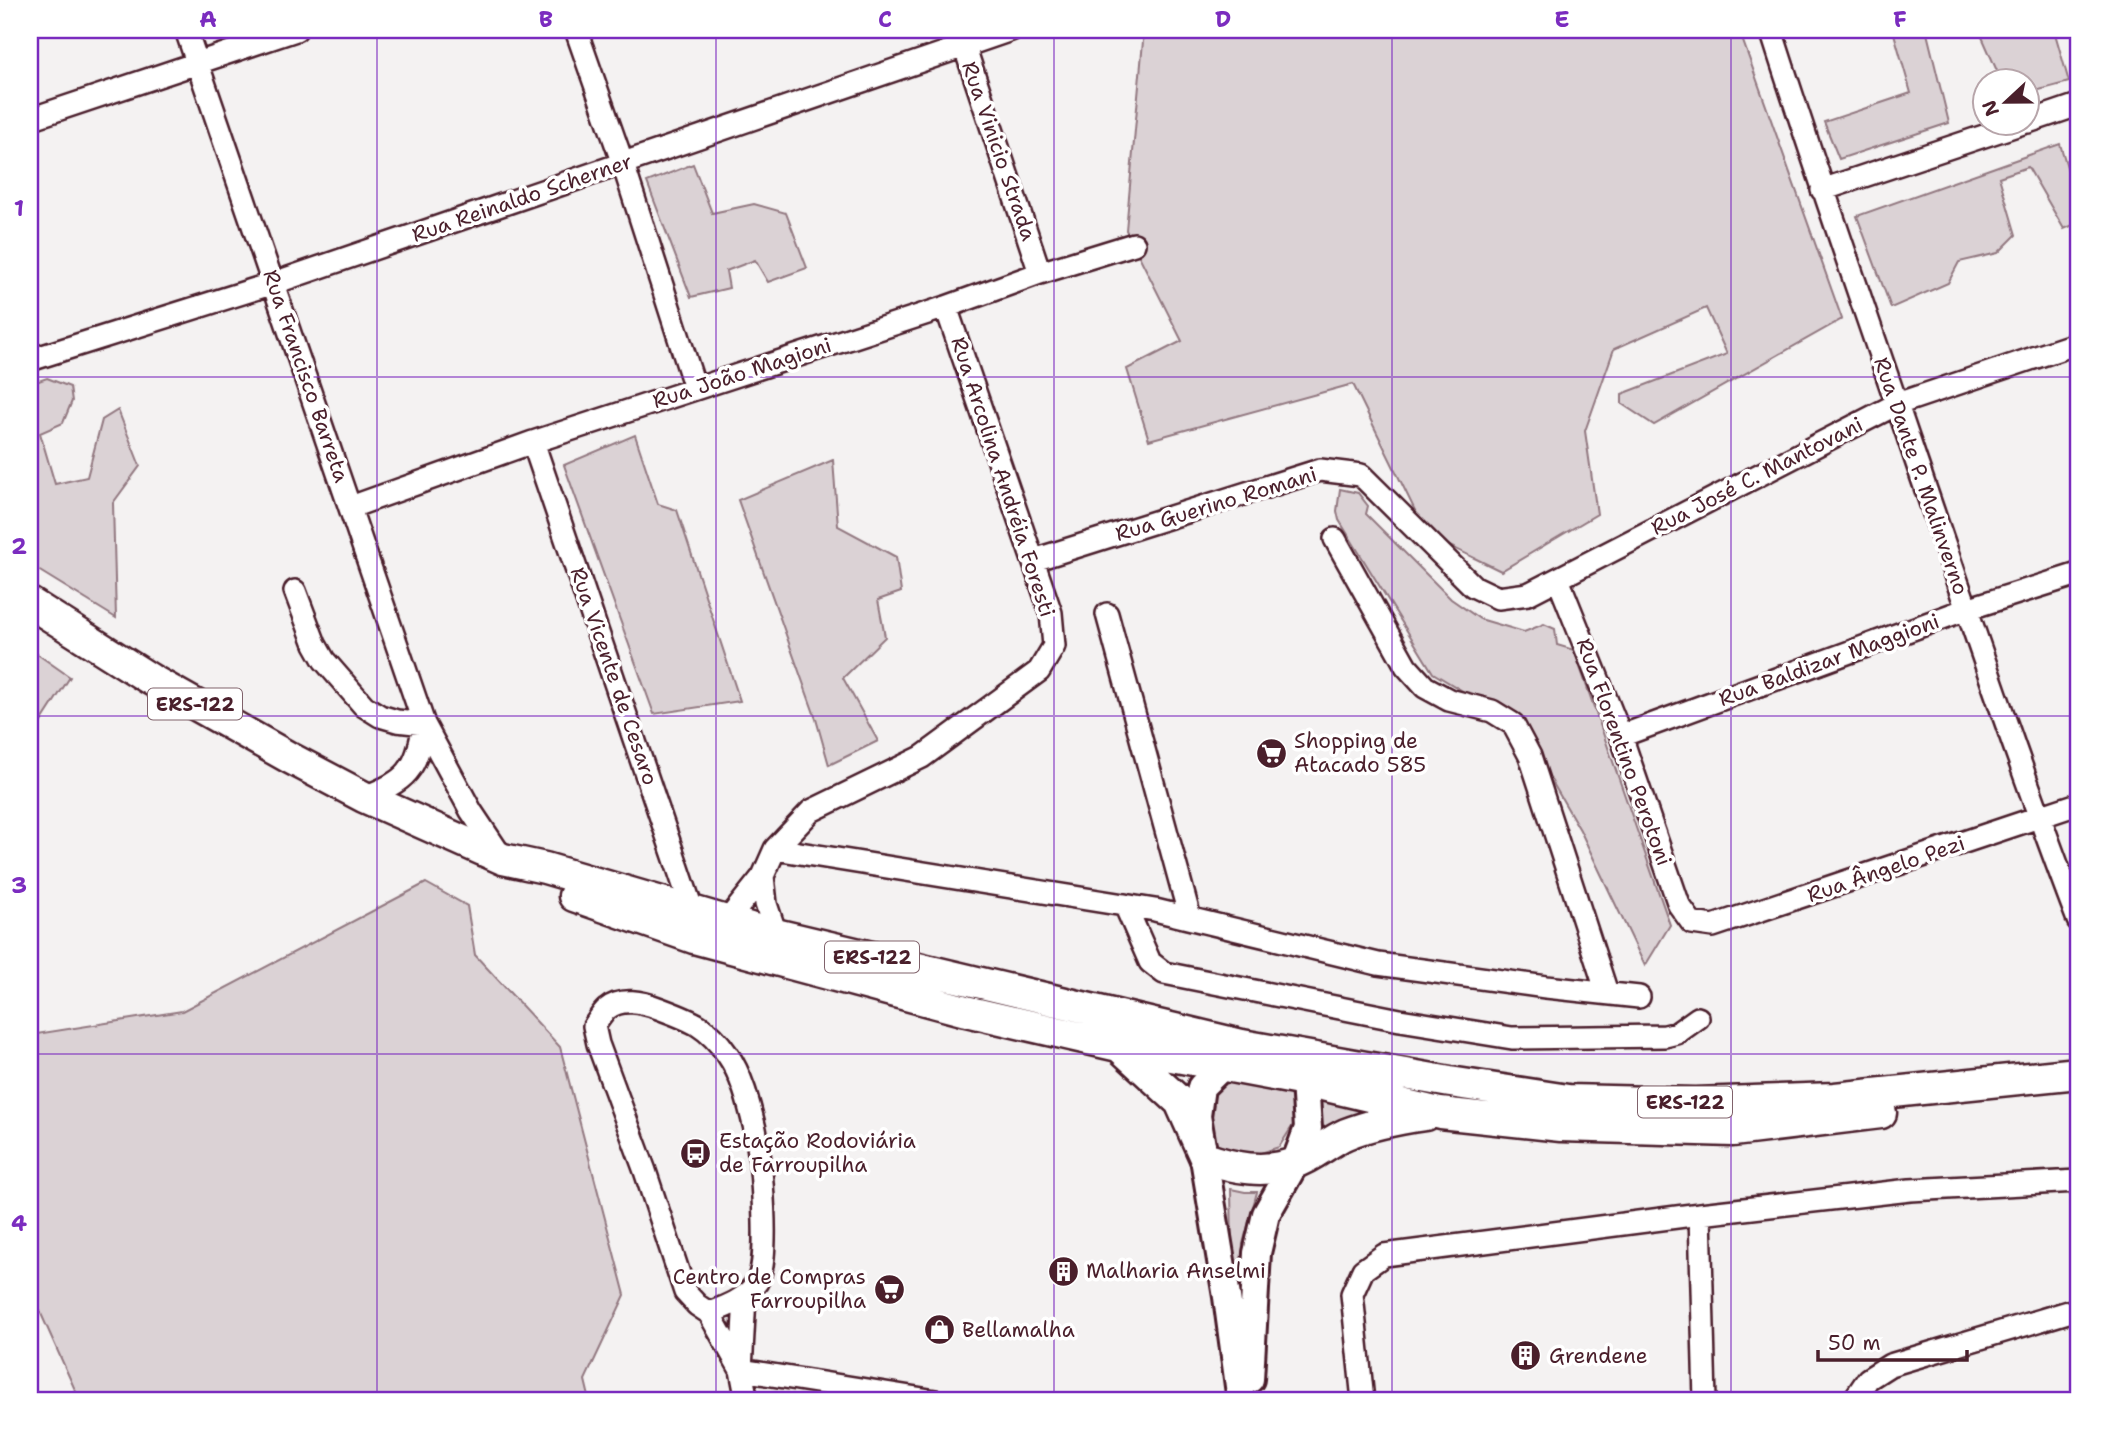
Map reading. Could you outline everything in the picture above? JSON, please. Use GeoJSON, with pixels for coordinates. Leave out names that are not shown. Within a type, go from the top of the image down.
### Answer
{"type":"FeatureCollection","features":[{"type":"Feature","properties":{"kind":"highway","name":"ERS-122"},"geometry":{"type":"LineString","coordinates":[[30,603],[150,679],[290,758],[364,797],[503,859],[540,883],[618,913],[694,938],[966,1011],[1118,1045],[1234,1055]]}},
{"type":"Feature","properties":{"kind":"highway","name":"ERS-122"},"geometry":{"type":"LineString","coordinates":[[503,859],[545,868],[693,912],[1234,1055],[1300,1068],[1568,1100],[1695,1103],[1835,1098],[2078,1076]]}},
{"type":"Feature","properties":{"kind":"highway"},"geometry":{"type":"LineString","coordinates":[[1118,1045],[1180,1102],[1201,1174],[1228,1166],[1261,1170],[1295,1163],[1346,1134],[1389,1121],[1440,1113]]}},
{"type":"Feature","properties":{"kind":"highway","name":"ERS-122"},"geometry":{"type":"LineString","coordinates":[[1300,1068],[1440,1113],[1561,1126],[1734,1131],[2034,1091],[2078,1076]]}},
{"type":"Feature","properties":{"kind":"main road"},"geometry":{"type":"LineString","coordinates":[[1234,1055],[1201,1087],[1197,1116],[1201,1174],[1227,1297],[1241,1401]]}},
{"type":"Feature","properties":{"kind":"main road"},"geometry":{"type":"LineString","coordinates":[[1248,1401],[1257,1253],[1266,1214],[1295,1163],[1308,1128],[1300,1068]]}},
{"type":"Feature","properties":{"kind":"street","name":"Rua Francisco Barreta"},"geometry":{"type":"LineString","coordinates":[[186,30],[424,724],[455,784],[503,859]]}},
{"type":"Feature","properties":{"kind":"street"},"geometry":{"type":"LineString","coordinates":[[30,119],[296,30]]}},
{"type":"Feature","properties":{"kind":"street"},"geometry":{"type":"LineString","coordinates":[[576,30],[623,164],[695,388]]}},
{"type":"Feature","properties":{"kind":"street","name":"Rua Reinaldo Scherner"},"geometry":{"type":"LineString","coordinates":[[30,360],[274,283],[623,164],[962,38],[1011,30]]}},
{"type":"Feature","properties":{"kind":"street","name":"Rua Dante P. Malinverno"},"geometry":{"type":"LineString","coordinates":[[1771,30],[1822,190],[2039,817],[2078,919]]}},
{"type":"Feature","properties":{"kind":"street","name":"Rua Vinicio Strada"},"geometry":{"type":"LineString","coordinates":[[962,38],[1040,273]]}},
{"type":"Feature","properties":{"kind":"street"},"geometry":{"type":"LineString","coordinates":[[2042,117],[2078,105]]}},
{"type":"Feature","properties":{"kind":"street"},"geometry":{"type":"LineString","coordinates":[[1822,190],[1985,136]]}},
{"type":"Feature","properties":{"kind":"street","name":"Rua João Magioni"},"geometry":{"type":"LineString","coordinates":[[351,507],[533,442],[1134,244]]}},
{"type":"Feature","properties":{"kind":"street","name":"Rua Arcolina Andréia Foresti"},"geometry":{"type":"LineString","coordinates":[[727,921],[763,876],[775,849],[811,811],[922,757],[1039,671],[1054,646],[1051,613],[946,307]]}},
{"type":"Feature","properties":{"kind":"street","name":"Rua José C. Mantovani"},"geometry":{"type":"LineString","coordinates":[[1559,579],[1897,404],[2078,343]]}},
{"type":"Feature","properties":{"kind":"street","name":"Rua Vicente de Cesaro"},"geometry":{"type":"LineString","coordinates":[[533,442],[693,912]]}},
{"type":"Feature","properties":{"kind":"street","name":"Rua Guerino Romani"},"geometry":{"type":"LineString","coordinates":[[1034,560],[1320,470],[1362,475],[1474,586],[1498,598],[1528,594],[1559,579]]}},
{"type":"Feature","properties":{"kind":"street"},"geometry":{"type":"LineString","coordinates":[[1335,539],[1406,666],[1425,687],[1449,701],[1492,711],[1513,724],[1530,756],[1607,993]]}},
{"type":"Feature","properties":{"kind":"street","name":"Rua Baldizar Maggioni"},"geometry":{"type":"LineString","coordinates":[[1621,736],[1967,609],[2078,574]]}},
{"type":"Feature","properties":{"kind":"street","name":"Rua Florentino Perotoni"},"geometry":{"type":"LineString","coordinates":[[1559,579],[1621,736],[1679,905],[1692,923]]}},
{"type":"Feature","properties":{"kind":"street"},"geometry":{"type":"LineString","coordinates":[[295,591],[324,660],[364,706],[380,716],[424,724],[420,749],[408,773],[393,786],[364,797]]}},
{"type":"Feature","properties":{"kind":"street"},"geometry":{"type":"LineString","coordinates":[[1107,614],[1189,918]]}},
{"type":"Feature","properties":{"kind":"street","name":"Rua Ângelo Pezi"},"geometry":{"type":"LineString","coordinates":[[1692,923],[1713,926],[2078,804]]}},
{"type":"Feature","properties":{"kind":"street"},"geometry":{"type":"LineString","coordinates":[[775,849],[1125,905],[1378,964],[1639,997]]}},
{"type":"Feature","properties":{"kind":"street"},"geometry":{"type":"LineString","coordinates":[[763,876],[766,904],[776,934]]}},
{"type":"Feature","properties":{"kind":"street"},"geometry":{"type":"LineString","coordinates":[[1125,905],[1150,962],[1164,974],[1387,1018],[1512,1038],[1665,1037],[1698,1018]]}},
{"type":"Feature","properties":{"kind":"street"},"geometry":{"type":"LineString","coordinates":[[709,1313],[745,1297],[759,1280],[764,1244],[758,1146],[743,1085],[728,1055],[700,1024],[642,1002],[621,1003],[607,1009],[594,1026],[598,1044],[645,1171],[685,1292],[709,1313],[741,1370]]}},
{"type":"Feature","properties":{"kind":"street"},"geometry":{"type":"LineString","coordinates":[[1363,1401],[1352,1294],[1363,1270],[1384,1255],[1910,1190],[2078,1181]]}},
{"type":"Feature","properties":{"kind":"street"},"geometry":{"type":"LineString","coordinates":[[1700,1214],[1705,1401]]}},
{"type":"Feature","properties":{"kind":"street"},"geometry":{"type":"LineString","coordinates":[[745,1297],[741,1370],[747,1401]]}},
{"type":"Feature","properties":{"kind":"street"},"geometry":{"type":"LineString","coordinates":[[1853,1401],[1868,1379],[1889,1365],[2078,1309]]}},
{"type":"Feature","properties":{"kind":"street"},"geometry":{"type":"LineString","coordinates":[[741,1370],[936,1401]]}},
{"type":"Feature","properties":{"kind":"shaded area"},"geometry":{"type":"Polygon","coordinates":[[[1144,30],[1739,30],[1842,319],[1654,425],[1622,404],[1622,394],[1727,354],[1706,308],[1614,349],[1585,431],[1597,514],[1501,571],[1427,535],[1353,384],[1149,440],[1127,369],[1182,341],[1126,230],[1144,30]]]}},
{"type":"Feature","properties":{"kind":"shaded area"},"geometry":{"type":"Polygon","coordinates":[[[1893,30],[1939,30],[1927,33],[1949,123],[1839,159],[1824,122],[1911,93],[1893,30]]]}},
{"type":"Feature","properties":{"kind":"shaded area"},"geometry":{"type":"Polygon","coordinates":[[[1979,30],[2054,30],[2069,82],[2042,89],[2042,66],[1995,66],[1979,30]]]}},
{"type":"Feature","properties":{"kind":"shaded area"},"geometry":{"type":"Polygon","coordinates":[[[2060,144],[2078,203],[2078,223],[2064,229],[2028,167],[1999,177],[2016,235],[1998,253],[1959,262],[1948,283],[1891,308],[1857,216],[2060,144]]]}},
{"type":"Feature","properties":{"kind":"shaded area"},"geometry":{"type":"Polygon","coordinates":[[[693,164],[712,213],[754,204],[786,213],[807,268],[768,282],[755,260],[726,271],[729,288],[691,297],[647,182],[693,164]]]}},
{"type":"Feature","properties":{"kind":"shaded area"},"geometry":{"type":"Polygon","coordinates":[[[47,378],[70,387],[72,401],[63,423],[40,433],[55,484],[87,477],[102,420],[118,410],[140,466],[113,503],[116,618],[30,565],[30,384],[47,378]]]}},
{"type":"Feature","properties":{"kind":"shaded area"},"geometry":{"type":"Polygon","coordinates":[[[635,435],[658,504],[677,510],[740,701],[654,714],[564,465],[635,435]]]}},
{"type":"Feature","properties":{"kind":"shaded area"},"geometry":{"type":"Polygon","coordinates":[[[833,460],[838,526],[896,557],[901,592],[878,600],[885,637],[843,678],[878,741],[829,765],[816,719],[738,500],[833,460]]]}},
{"type":"Feature","properties":{"kind":"shaded area"},"geometry":{"type":"Polygon","coordinates":[[[1340,489],[1358,493],[1368,506],[1366,514],[1451,599],[1480,619],[1524,632],[1544,624],[1555,629],[1557,645],[1574,650],[1670,925],[1645,966],[1580,830],[1511,711],[1471,696],[1433,673],[1339,520],[1337,511],[1340,489]]]}},
{"type":"Feature","properties":{"kind":"shaded area"},"geometry":{"type":"Polygon","coordinates":[[[30,649],[70,677],[30,739],[30,649]]]}},
{"type":"Feature","properties":{"kind":"shaded area"},"geometry":{"type":"Polygon","coordinates":[[[426,883],[467,906],[475,955],[560,1047],[625,1295],[585,1380],[590,1401],[80,1401],[30,1289],[30,1035],[182,1011],[426,883]]]}},
{"type":"Feature","properties":{"kind":"shaded area"},"geometry":{"type":"Polygon","coordinates":[[[1225,1079],[1290,1092],[1295,1122],[1279,1147],[1246,1158],[1219,1148],[1207,1112],[1212,1097],[1225,1079]]]}},
{"type":"Feature","properties":{"kind":"shaded area"},"geometry":{"type":"Polygon","coordinates":[[[1320,1097],[1371,1109],[1342,1120],[1315,1135],[1321,1113],[1320,1097]]]}},
{"type":"Feature","properties":{"kind":"shaded area"},"geometry":{"type":"Polygon","coordinates":[[[1231,1189],[1257,1192],[1243,1244],[1238,1302],[1232,1245],[1231,1189]]]}},
{"type":"Feature","properties":{"kind":"place","name":"Shopping de Atacado 585"},"geometry":{"type":"Point","coordinates":[1271,753]}},
{"type":"Feature","properties":{"kind":"place","name":"Estação Rodoviária de Farroupilha"},"geometry":{"type":"Point","coordinates":[696,1153]}},
{"type":"Feature","properties":{"kind":"place","name":"Malharia Anselmi"},"geometry":{"type":"Point","coordinates":[1063,1271]}},
{"type":"Feature","properties":{"kind":"place","name":"Centro de Compras Farroupilha"},"geometry":{"type":"Point","coordinates":[889,1289]}},
{"type":"Feature","properties":{"kind":"place","name":"Bellamalha"},"geometry":{"type":"Point","coordinates":[939,1330]}},
{"type":"Feature","properties":{"kind":"place","name":"Grendene"},"geometry":{"type":"Point","coordinates":[1526,1356]}}]}
